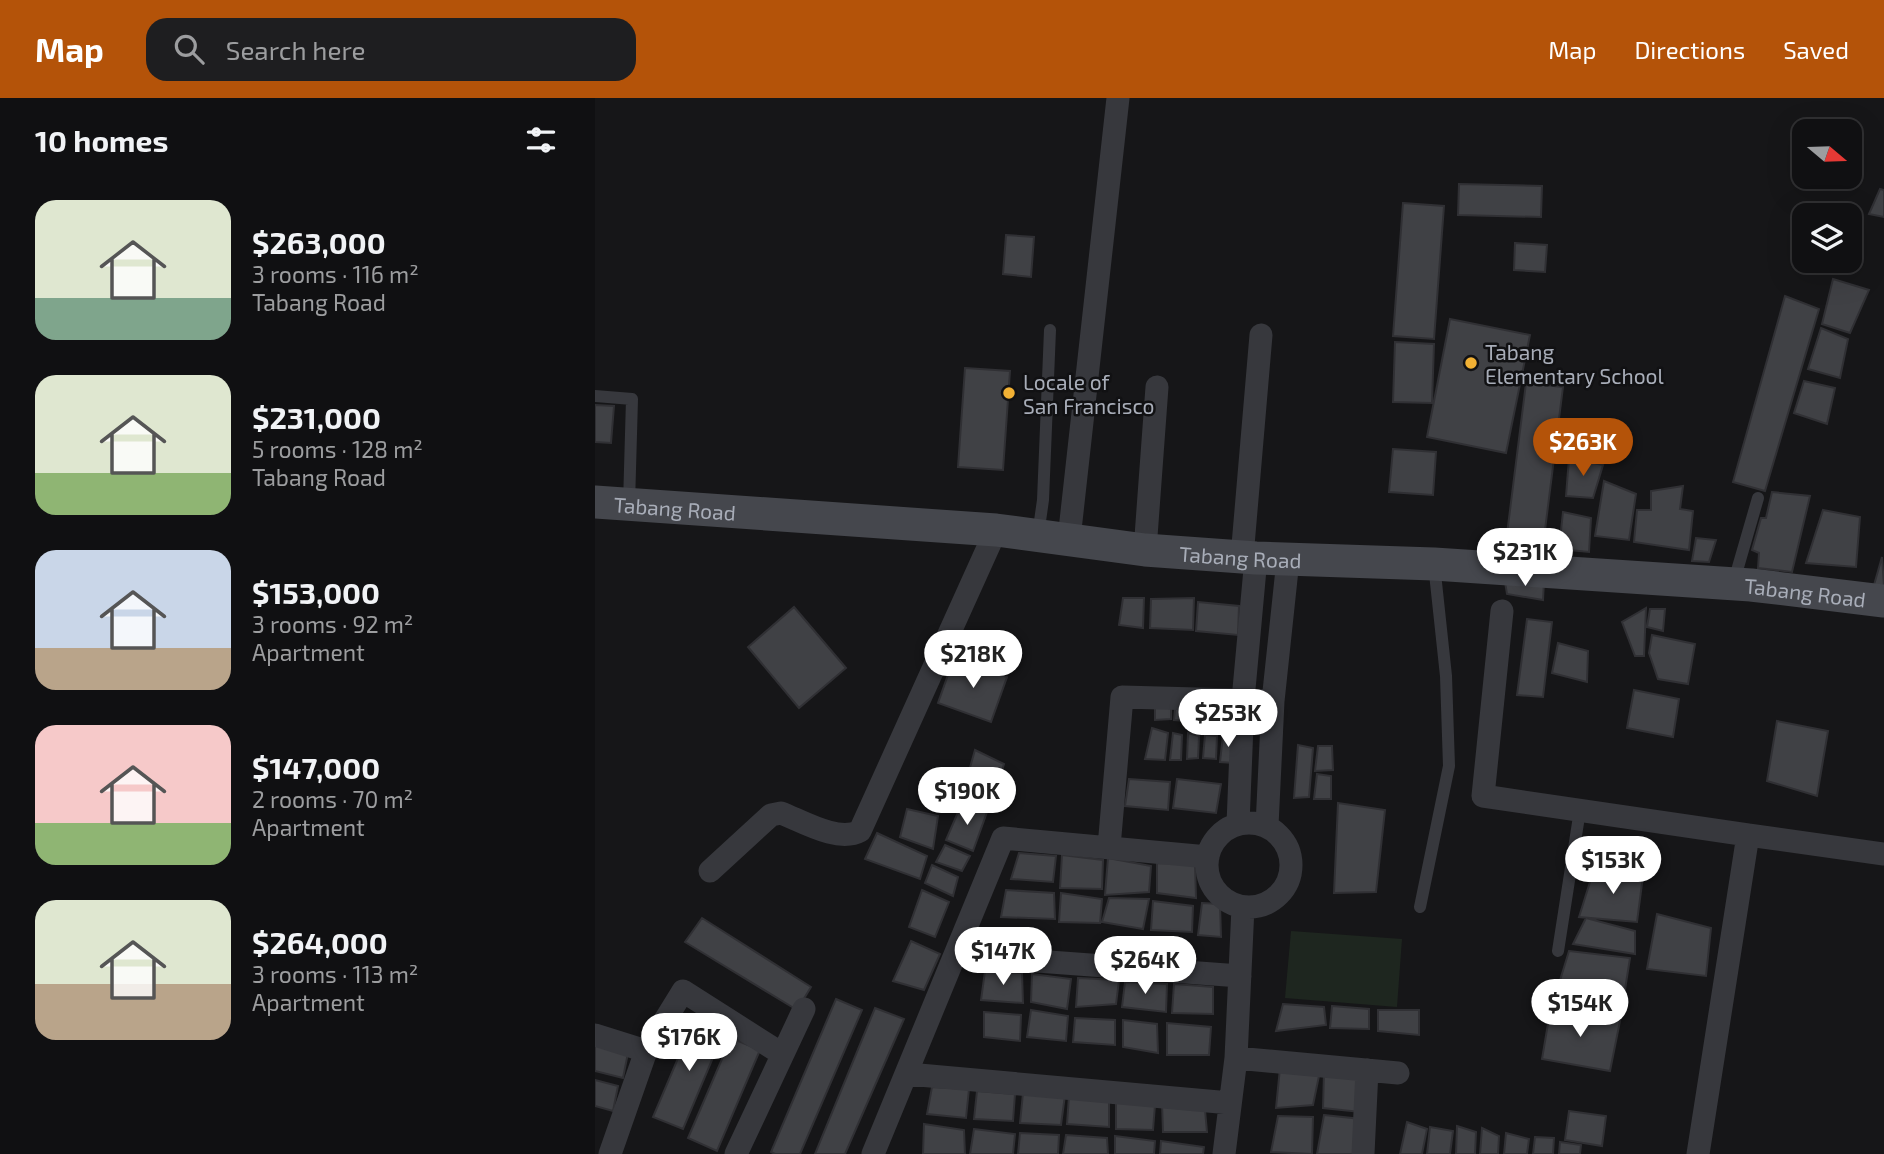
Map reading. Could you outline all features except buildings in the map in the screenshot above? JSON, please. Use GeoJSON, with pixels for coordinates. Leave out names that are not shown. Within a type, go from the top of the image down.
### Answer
{"type":"FeatureCollection","features":[{"type":"Feature","properties":{"kind":"main road","name":"Tabang Road"},"geometry":{"type":"LineString","coordinates":[[595,502],[996,530],[1145,550],[1262,558],[1434,564],[1733,584],[1884,601]]}},
{"type":"Feature","properties":{"kind":"street"},"geometry":{"type":"LineString","coordinates":[[1053,537],[1118,98]]}},
{"type":"Feature","properties":{"kind":"street"},"geometry":{"type":"LineString","coordinates":[[1261,335],[1262,558],[1273,701],[1267,826]]}},
{"type":"Feature","properties":{"kind":"street"},"geometry":{"type":"LineString","coordinates":[[1145,550],[1157,387]]}},
{"type":"Feature","properties":{"kind":"street"},"geometry":{"type":"LineString","coordinates":[[710,871],[771,815],[781,813],[841,835],[852,836],[860,831],[996,530]]}},
{"type":"Feature","properties":{"kind":"street"},"geometry":{"type":"LineString","coordinates":[[1238,824],[1243,699],[1262,558]]}},
{"type":"Feature","properties":{"kind":"street"},"geometry":{"type":"LineString","coordinates":[[1502,611],[1483,796],[1884,854]]}},
{"type":"Feature","properties":{"kind":"street"},"geometry":{"type":"LineString","coordinates":[[1109,847],[1122,697],[1273,701]]}},
{"type":"Feature","properties":{"kind":"street"},"geometry":{"type":"LineString","coordinates":[[1253,822],[1267,826],[1287,844],[1292,870],[1280,894],[1269,903],[1243,908],[1231,904],[1214,889],[1207,868],[1208,857],[1221,832],[1238,824],[1253,822]]}},
{"type":"Feature","properties":{"kind":"street"},"geometry":{"type":"LineString","coordinates":[[1698,1154],[1748,835]]}},
{"type":"Feature","properties":{"kind":"street"},"geometry":{"type":"LineString","coordinates":[[873,1154],[1003,838],[1208,857]]}},
{"type":"Feature","properties":{"kind":"street"},"geometry":{"type":"LineString","coordinates":[[1224,1154],[1236,1058],[1243,908]]}},
{"type":"Feature","properties":{"kind":"street"},"geometry":{"type":"LineString","coordinates":[[956,955],[1240,976]]}},
{"type":"Feature","properties":{"kind":"street"},"geometry":{"type":"LineString","coordinates":[[610,1154],[646,1051],[683,991],[782,1054]]}},
{"type":"Feature","properties":{"kind":"street"},"geometry":{"type":"LineString","coordinates":[[736,1154],[804,1009]]}},
{"type":"Feature","properties":{"kind":"street"},"geometry":{"type":"LineString","coordinates":[[595,1035],[646,1051]]}},
{"type":"Feature","properties":{"kind":"street"},"geometry":{"type":"LineString","coordinates":[[1236,1058],[1398,1073]]}},
{"type":"Feature","properties":{"kind":"street"},"geometry":{"type":"LineString","coordinates":[[1363,1154],[1367,1070]]}},
{"type":"Feature","properties":{"kind":"street"},"geometry":{"type":"LineString","coordinates":[[908,1074],[1230,1103]]}},
{"type":"Feature","properties":{"kind":"lane"},"geometry":{"type":"LineString","coordinates":[[1050,330],[1043,500],[1053,537]]}},
{"type":"Feature","properties":{"kind":"lane"},"geometry":{"type":"LineString","coordinates":[[595,396],[632,399],[629,504]]}},
{"type":"Feature","properties":{"kind":"lane"},"geometry":{"type":"LineString","coordinates":[[1733,584],[1758,498]]}},
{"type":"Feature","properties":{"kind":"lane"},"geometry":{"type":"LineString","coordinates":[[1420,907],[1448,766],[1446,676],[1434,564]]}},
{"type":"Feature","properties":{"kind":"lane"},"geometry":{"type":"LineString","coordinates":[[1558,951],[1580,810]]}},
{"type":"Feature","properties":{"kind":"shaded area"},"geometry":{"type":"Polygon","coordinates":[[[1291,931],[1402,939],[1397,1007],[1285,998],[1291,931]]]}},
{"type":"Feature","properties":{"kind":"place","name":"Tabang Elementary School"},"geometry":{"type":"Point","coordinates":[1471,363]}},
{"type":"Feature","properties":{"kind":"place","name":"Locale of San Francisco"},"geometry":{"type":"Point","coordinates":[1009,393]}}]}
